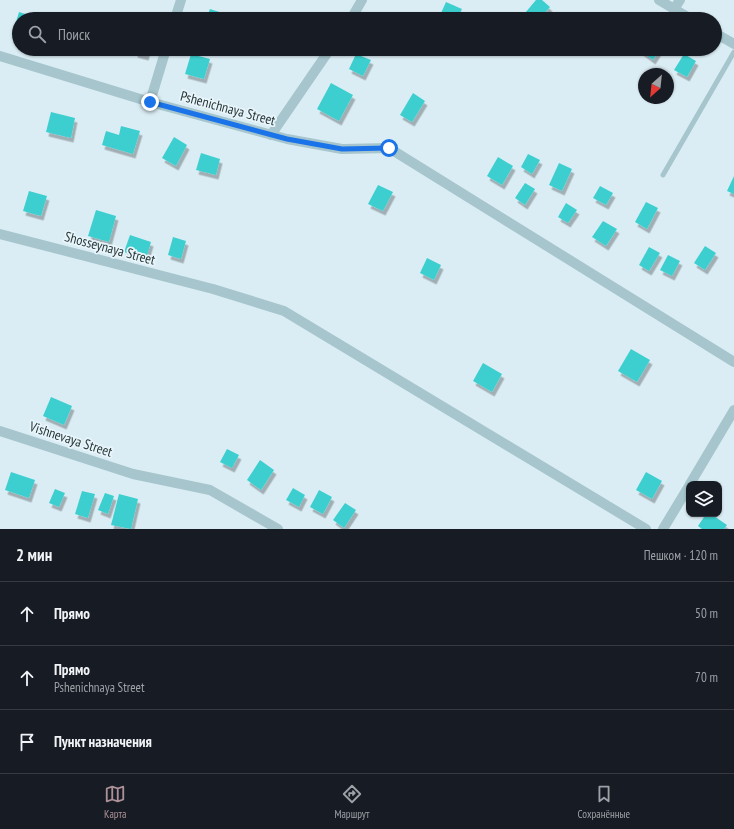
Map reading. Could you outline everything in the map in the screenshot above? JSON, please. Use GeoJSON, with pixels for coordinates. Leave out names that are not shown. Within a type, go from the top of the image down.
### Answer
{"type":"FeatureCollection","features":[{"type":"Feature","properties":{"kind":"street"},"geometry":{"type":"LineString","coordinates":[[177,12],[181,0]]}},
{"type":"Feature","properties":{"kind":"street"},"geometry":{"type":"LineString","coordinates":[[355,12],[362,0]]}},
{"type":"Feature","properties":{"kind":"street"},"geometry":{"type":"LineString","coordinates":[[659,0],[679,12]]}},
{"type":"Feature","properties":{"kind":"street"},"geometry":{"type":"LineString","coordinates":[[674,9],[680,0]]}},
{"type":"Feature","properties":{"kind":"street"},"geometry":{"type":"LineString","coordinates":[[722,37],[734,44]]}},
{"type":"Feature","properties":{"kind":"street","name":"Pshenichnaya Street"},"geometry":{"type":"LineString","coordinates":[[0,56],[150,102],[287,139],[342,149],[389,148],[734,362]]}},
{"type":"Feature","properties":{"kind":"street"},"geometry":{"type":"LineString","coordinates":[[150,102],[164,56]]}},
{"type":"Feature","properties":{"kind":"street"},"geometry":{"type":"LineString","coordinates":[[271,135],[325,56]]}},
{"type":"Feature","properties":{"kind":"street","name":"Shosseynaya Street"},"geometry":{"type":"LineString","coordinates":[[0,234],[213,289],[284,311],[646,529]]}},
{"type":"Feature","properties":{"kind":"street"},"geometry":{"type":"LineString","coordinates":[[692,481],[734,410]]}},
{"type":"Feature","properties":{"kind":"street","name":"Vishnevaya Street"},"geometry":{"type":"LineString","coordinates":[[0,430],[133,474],[210,490],[278,529]]}},
{"type":"Feature","properties":{"kind":"street"},"geometry":{"type":"LineString","coordinates":[[663,529],[686,492]]}},
{"type":"Feature","properties":{"kind":"lane"},"geometry":{"type":"LineString","coordinates":[[663,175],[734,52]]}},
{"type":"Feature","properties":{"kind":"building"},"geometry":{"type":"Polygon","coordinates":[[[536,0],[542,0],[550,7],[545,12],[526,12],[536,0]]]}},
{"type":"Feature","properties":{"kind":"building"},"geometry":{"type":"Polygon","coordinates":[[[446,2],[462,9],[460,12],[441,12],[446,2]]]}},
{"type":"Feature","properties":{"kind":"building"},"geometry":{"type":"Polygon","coordinates":[[[210,9],[219,12],[209,12],[210,9]]]}},
{"type":"Feature","properties":{"kind":"building"},"geometry":{"type":"Polygon","coordinates":[[[190,56],[199,56],[210,59],[204,79],[185,74],[190,56]]]}},
{"type":"Feature","properties":{"kind":"building"},"geometry":{"type":"Polygon","coordinates":[[[355,56],[361,56],[371,60],[363,76],[349,69],[355,56]]]}},
{"type":"Feature","properties":{"kind":"building"},"geometry":{"type":"Polygon","coordinates":[[[648,56],[656,56],[653,60],[648,56]]]}},
{"type":"Feature","properties":{"kind":"building"},"geometry":{"type":"Polygon","coordinates":[[[683,56],[687,56],[696,61],[687,77],[674,70],[683,56]]]}},
{"type":"Feature","properties":{"kind":"building"},"geometry":{"type":"Polygon","coordinates":[[[331,83],[353,95],[339,121],[317,109],[331,83]]]}},
{"type":"Feature","properties":{"kind":"building"},"geometry":{"type":"Polygon","coordinates":[[[413,93],[425,101],[412,122],[400,115],[413,93]]]}},
{"type":"Feature","properties":{"kind":"building"},"geometry":{"type":"Polygon","coordinates":[[[51,112],[75,118],[71,138],[46,132],[51,112]]]}},
{"type":"Feature","properties":{"kind":"building"},"geometry":{"type":"Polygon","coordinates":[[[121,126],[140,131],[133,154],[102,145],[106,131],[119,135],[121,126]]]}},
{"type":"Feature","properties":{"kind":"building"},"geometry":{"type":"Polygon","coordinates":[[[174,137],[187,145],[176,166],[162,158],[174,137]]]}},
{"type":"Feature","properties":{"kind":"building"},"geometry":{"type":"Polygon","coordinates":[[[201,153],[220,159],[216,175],[196,170],[201,153]]]}},
{"type":"Feature","properties":{"kind":"building"},"geometry":{"type":"Polygon","coordinates":[[[528,154],[540,160],[532,174],[521,167],[528,154]]]}},
{"type":"Feature","properties":{"kind":"building"},"geometry":{"type":"Polygon","coordinates":[[[498,157],[513,166],[502,185],[487,176],[498,157]]]}},
{"type":"Feature","properties":{"kind":"building"},"geometry":{"type":"Polygon","coordinates":[[[559,163],[572,169],[562,191],[549,185],[559,163]]]}},
{"type":"Feature","properties":{"kind":"building"},"geometry":{"type":"Polygon","coordinates":[[[734,176],[734,194],[727,191],[734,176]]]}},
{"type":"Feature","properties":{"kind":"building"},"geometry":{"type":"Polygon","coordinates":[[[525,183],[535,189],[525,205],[515,198],[525,183]]]}},
{"type":"Feature","properties":{"kind":"building"},"geometry":{"type":"Polygon","coordinates":[[[378,185],[393,192],[383,211],[368,204],[378,185]]]}},
{"type":"Feature","properties":{"kind":"building"},"geometry":{"type":"Polygon","coordinates":[[[600,186],[613,193],[606,205],[593,198],[600,186]]]}},
{"type":"Feature","properties":{"kind":"building"},"geometry":{"type":"Polygon","coordinates":[[[29,191],[47,196],[41,216],[23,211],[29,191]]]}},
{"type":"Feature","properties":{"kind":"building"},"geometry":{"type":"Polygon","coordinates":[[[646,202],[658,208],[647,229],[635,222],[646,202]]]}},
{"type":"Feature","properties":{"kind":"building"},"geometry":{"type":"Polygon","coordinates":[[[566,203],[577,210],[568,223],[558,217],[566,203]]]}},
{"type":"Feature","properties":{"kind":"building"},"geometry":{"type":"Polygon","coordinates":[[[96,210],[116,216],[109,242],[88,236],[96,210]]]}},
{"type":"Feature","properties":{"kind":"building"},"geometry":{"type":"Polygon","coordinates":[[[603,221],[617,229],[606,246],[592,237],[603,221]]]}},
{"type":"Feature","properties":{"kind":"building"},"geometry":{"type":"Polygon","coordinates":[[[130,235],[151,242],[146,259],[124,252],[130,235]]]}},
{"type":"Feature","properties":{"kind":"building"},"geometry":{"type":"Polygon","coordinates":[[[173,237],[186,241],[181,259],[168,255],[173,237]]]}},
{"type":"Feature","properties":{"kind":"building"},"geometry":{"type":"Polygon","coordinates":[[[705,246],[716,253],[705,270],[694,263],[705,246]]]}},
{"type":"Feature","properties":{"kind":"building"},"geometry":{"type":"Polygon","coordinates":[[[649,247],[660,253],[649,271],[639,265],[649,247]]]}},
{"type":"Feature","properties":{"kind":"building"},"geometry":{"type":"Polygon","coordinates":[[[668,255],[680,261],[672,276],[660,270],[668,255]]]}},
{"type":"Feature","properties":{"kind":"building"},"geometry":{"type":"Polygon","coordinates":[[[427,258],[441,265],[434,280],[420,273],[427,258]]]}},
{"type":"Feature","properties":{"kind":"building"},"geometry":{"type":"Polygon","coordinates":[[[631,349],[650,360],[637,382],[618,371],[631,349]]]}},
{"type":"Feature","properties":{"kind":"building"},"geometry":{"type":"Polygon","coordinates":[[[483,363],[502,374],[492,392],[473,381],[483,363]]]}},
{"type":"Feature","properties":{"kind":"building"},"geometry":{"type":"Polygon","coordinates":[[[51,397],[72,406],[64,425],[43,416],[51,397]]]}},
{"type":"Feature","properties":{"kind":"building"},"geometry":{"type":"Polygon","coordinates":[[[227,449],[239,455],[232,468],[220,462],[227,449]]]}},
{"type":"Feature","properties":{"kind":"building"},"geometry":{"type":"Polygon","coordinates":[[[260,460],[274,470],[261,490],[247,480],[260,460]]]}},
{"type":"Feature","properties":{"kind":"building"},"geometry":{"type":"Polygon","coordinates":[[[11,472],[35,480],[29,498],[5,490],[11,472]]]}},
{"type":"Feature","properties":{"kind":"building"},"geometry":{"type":"Polygon","coordinates":[[[646,472],[662,481],[652,499],[636,490],[646,472]]]}},
{"type":"Feature","properties":{"kind":"building"},"geometry":{"type":"Polygon","coordinates":[[[293,488],[305,495],[299,507],[286,500],[293,488]]]}},
{"type":"Feature","properties":{"kind":"building"},"geometry":{"type":"Polygon","coordinates":[[[55,489],[65,493],[59,507],[49,503],[55,489]]]}},
{"type":"Feature","properties":{"kind":"building"},"geometry":{"type":"Polygon","coordinates":[[[319,490],[332,497],[323,514],[310,507],[319,490]]]}},
{"type":"Feature","properties":{"kind":"building"},"geometry":{"type":"Polygon","coordinates":[[[82,491],[95,494],[88,518],[75,514],[82,491]]]}},
{"type":"Feature","properties":{"kind":"building"},"geometry":{"type":"Polygon","coordinates":[[[105,493],[114,496],[108,514],[98,510],[105,493]]]}},
{"type":"Feature","properties":{"kind":"building"},"geometry":{"type":"Polygon","coordinates":[[[119,494],[138,499],[131,529],[111,525],[119,494]]]}},
{"type":"Feature","properties":{"kind":"building"},"geometry":{"type":"Polygon","coordinates":[[[345,503],[356,510],[344,528],[333,520],[345,503]]]}},
{"type":"Feature","properties":{"kind":"building"},"geometry":{"type":"Polygon","coordinates":[[[704,517],[715,517],[727,525],[724,529],[702,529],[698,526],[704,517]]]}},
{"type":"Feature","properties":{"kind":"route"},"geometry":{"type":"LineString","coordinates":[[150,102],[287,139],[342,149],[389,148]]}}]}
